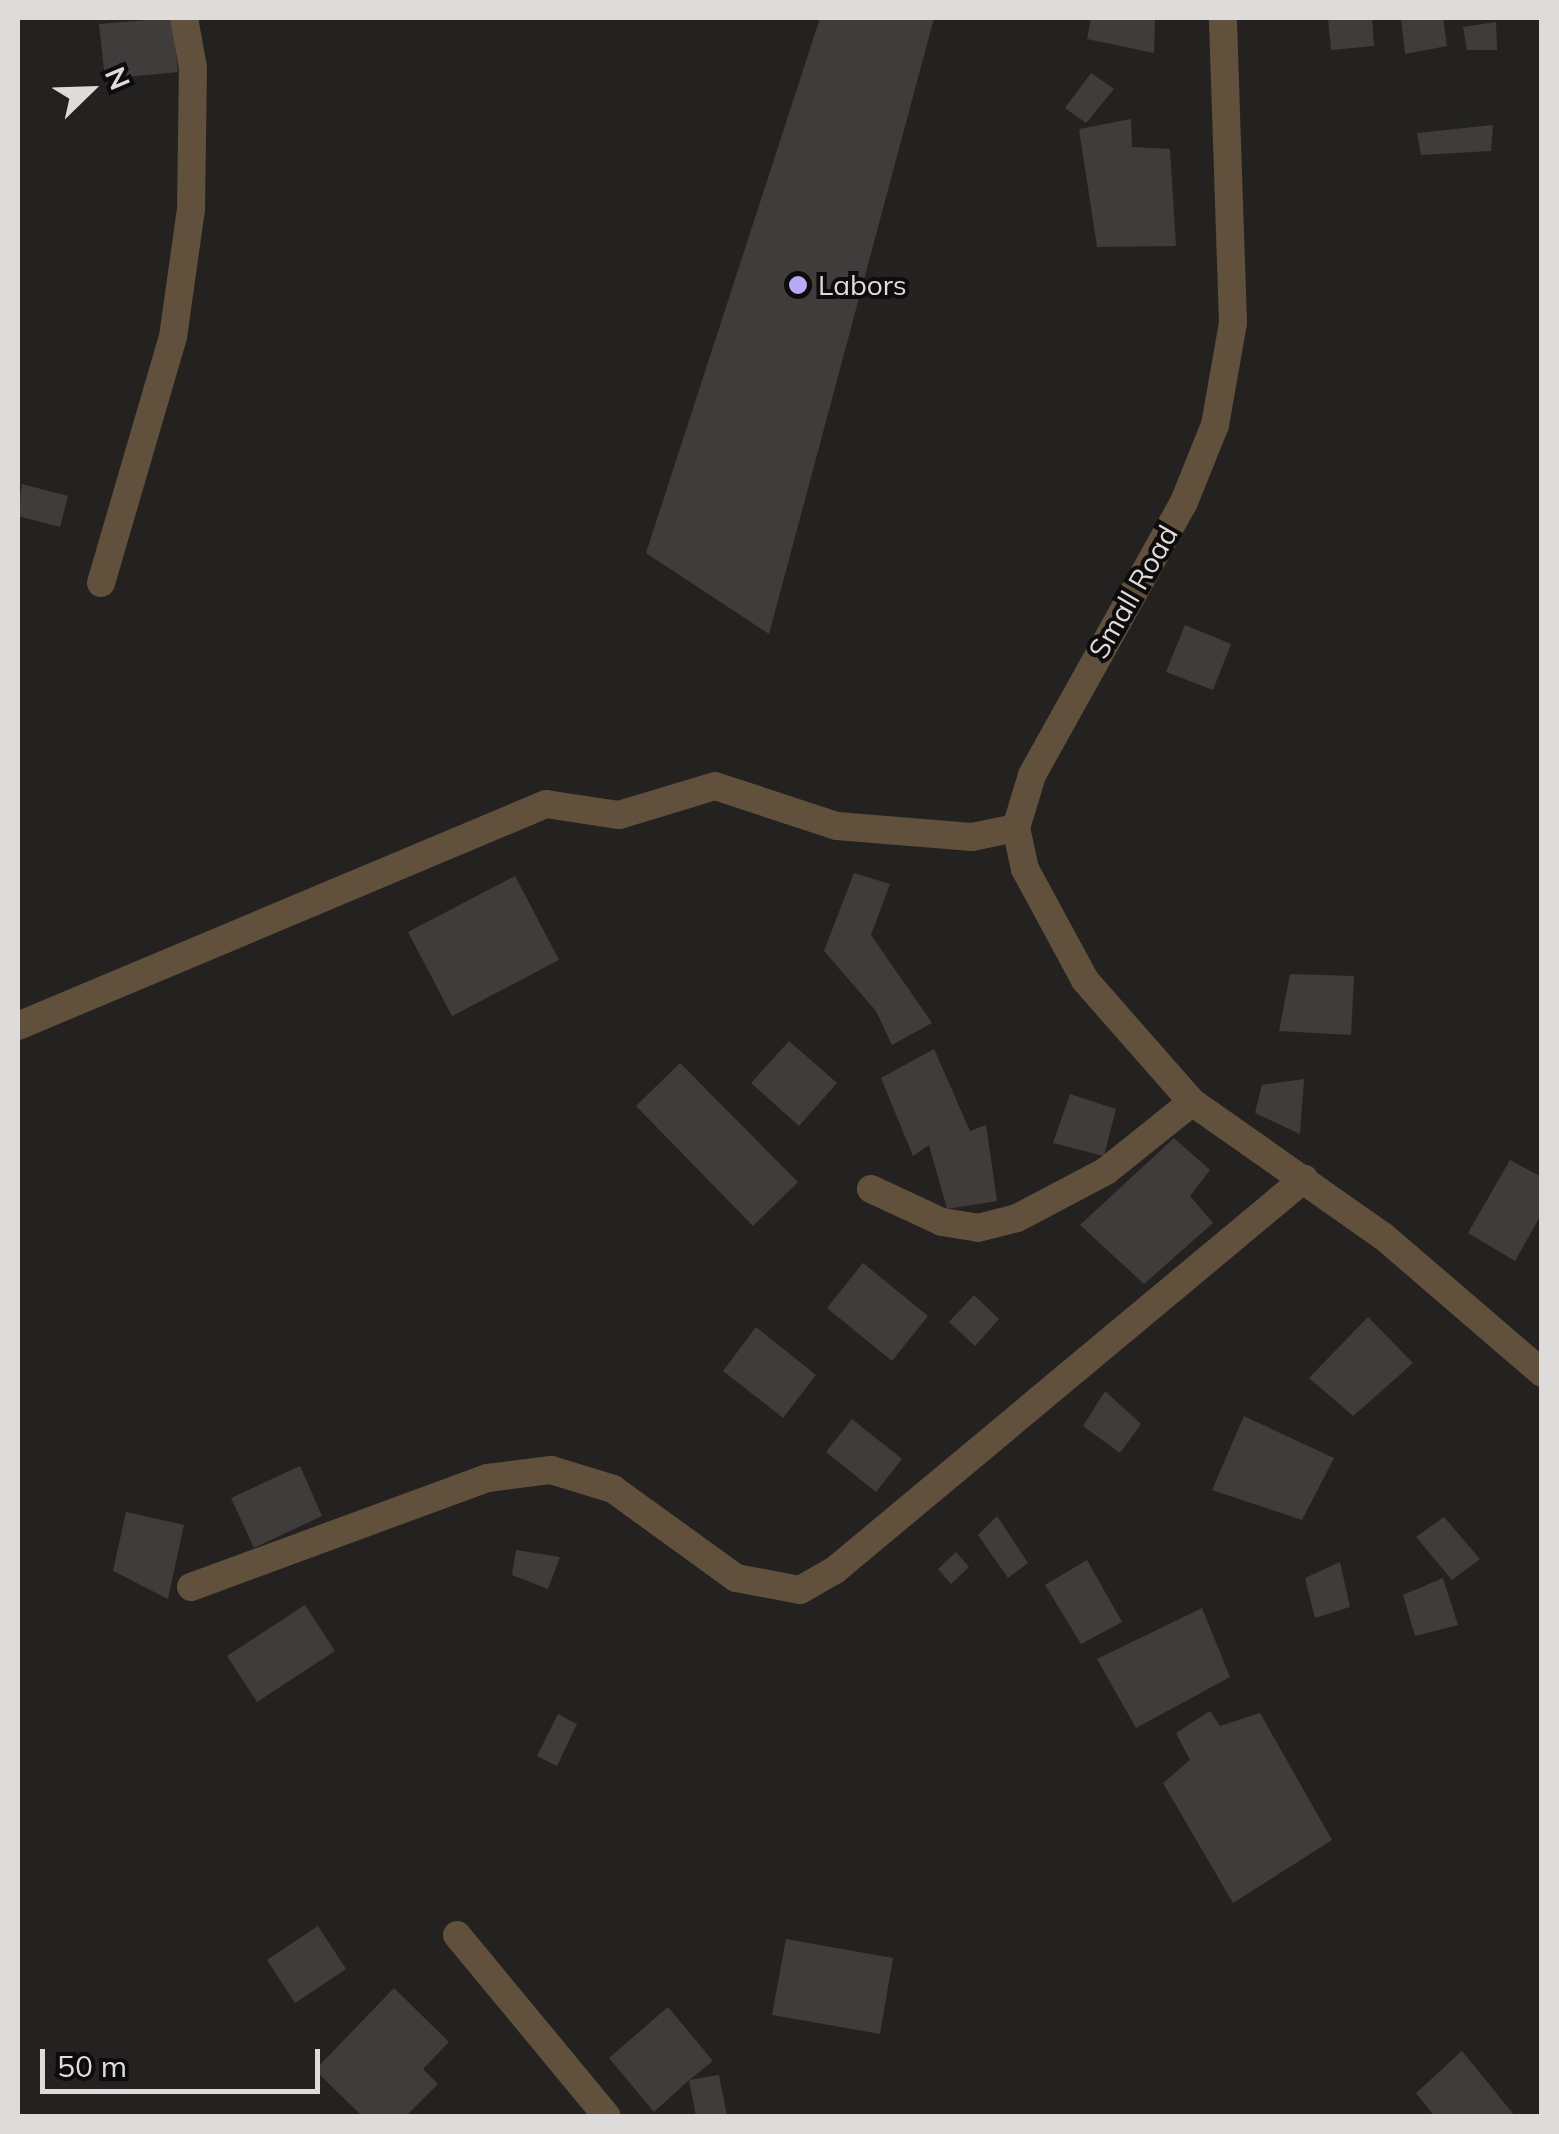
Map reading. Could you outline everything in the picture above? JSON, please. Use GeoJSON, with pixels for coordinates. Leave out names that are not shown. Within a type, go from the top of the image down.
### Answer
{"type":"FeatureCollection","features":[{"type":"Feature","properties":{"kind":"street"},"geometry":{"type":"LineString","coordinates":[[101,583],[176,318],[191,209],[193,68],[184,18]]}},
{"type":"Feature","properties":{"kind":"street","name":"Small Road"},"geometry":{"type":"LineString","coordinates":[[1016,828],[1032,775],[1184,502],[1215,426],[1233,323],[1223,18]]}},
{"type":"Feature","properties":{"kind":"street"},"geometry":{"type":"LineString","coordinates":[[18,1026],[546,804],[619,815],[714,786],[836,826],[972,837],[1016,828],[1025,869],[1084,980],[1192,1102],[1383,1236],[1542,1373]]}},
{"type":"Feature","properties":{"kind":"street"},"geometry":{"type":"LineString","coordinates":[[871,1189],[942,1222],[978,1228],[1016,1218],[1106,1172],[1192,1102]]}},
{"type":"Feature","properties":{"kind":"street"},"geometry":{"type":"LineString","coordinates":[[191,1588],[488,1478],[551,1470],[613,1489],[736,1578],[800,1590],[835,1570],[1304,1179]]}},
{"type":"Feature","properties":{"kind":"street"},"geometry":{"type":"LineString","coordinates":[[456,1935],[607,2116]]}},
{"type":"Feature","properties":{"kind":"building"},"geometry":{"type":"Polygon","coordinates":[[[172,18],[178,72],[105,79],[99,24],[172,18]]]}},
{"type":"Feature","properties":{"kind":"building","name":"Labors"},"geometry":{"type":"Polygon","coordinates":[[[820,18],[934,18],[769,634],[646,553],[820,18]]]}},
{"type":"Feature","properties":{"kind":"building"},"geometry":{"type":"Polygon","coordinates":[[[1091,18],[1155,18],[1154,53],[1087,39],[1091,18]]]}},
{"type":"Feature","properties":{"kind":"building"},"geometry":{"type":"Polygon","coordinates":[[[1328,18],[1372,18],[1374,46],[1331,50],[1328,18]]]}},
{"type":"Feature","properties":{"kind":"building"},"geometry":{"type":"Polygon","coordinates":[[[1401,18],[1443,18],[1447,46],[1405,54],[1401,18]]]}},
{"type":"Feature","properties":{"kind":"building"},"geometry":{"type":"Polygon","coordinates":[[[1496,22],[1497,50],[1467,50],[1463,27],[1496,22]]]}},
{"type":"Feature","properties":{"kind":"building"},"geometry":{"type":"Polygon","coordinates":[[[1091,73],[1114,89],[1086,123],[1065,108],[1091,73]]]}},
{"type":"Feature","properties":{"kind":"building"},"geometry":{"type":"Polygon","coordinates":[[[1131,119],[1132,147],[1170,149],[1176,246],[1097,247],[1079,129],[1131,119]]]}},
{"type":"Feature","properties":{"kind":"building"},"geometry":{"type":"Polygon","coordinates":[[[1493,125],[1491,151],[1421,155],[1417,133],[1493,125]]]}},
{"type":"Feature","properties":{"kind":"building"},"geometry":{"type":"Polygon","coordinates":[[[22,484],[68,496],[60,527],[18,516],[22,484]]]}},
{"type":"Feature","properties":{"kind":"building"},"geometry":{"type":"Polygon","coordinates":[[[1185,625],[1231,644],[1213,690],[1166,672],[1185,625]]]}},
{"type":"Feature","properties":{"kind":"building"},"geometry":{"type":"Polygon","coordinates":[[[854,873],[890,884],[871,935],[932,1023],[892,1045],[876,1011],[824,951],[854,873]]]}},
{"type":"Feature","properties":{"kind":"building"},"geometry":{"type":"Polygon","coordinates":[[[515,876],[559,960],[452,1016],[408,932],[515,876]]]}},
{"type":"Feature","properties":{"kind":"building"},"geometry":{"type":"Polygon","coordinates":[[[1290,974],[1354,976],[1351,1035],[1279,1031],[1290,974]]]}},
{"type":"Feature","properties":{"kind":"building"},"geometry":{"type":"Polygon","coordinates":[[[789,1041],[837,1083],[799,1126],[751,1083],[789,1041]]]}},
{"type":"Feature","properties":{"kind":"building"},"geometry":{"type":"Polygon","coordinates":[[[934,1049],[970,1131],[986,1125],[997,1201],[947,1209],[929,1145],[913,1156],[881,1078],[934,1049]]]}},
{"type":"Feature","properties":{"kind":"building"},"geometry":{"type":"Polygon","coordinates":[[[680,1063],[798,1182],[753,1226],[636,1106],[680,1063]]]}},
{"type":"Feature","properties":{"kind":"building"},"geometry":{"type":"Polygon","coordinates":[[[1304,1079],[1300,1134],[1255,1113],[1262,1085],[1304,1079]]]}},
{"type":"Feature","properties":{"kind":"building"},"geometry":{"type":"Polygon","coordinates":[[[1070,1094],[1116,1109],[1104,1156],[1053,1143],[1070,1094]]]}},
{"type":"Feature","properties":{"kind":"building"},"geometry":{"type":"Polygon","coordinates":[[[1174,1138],[1210,1170],[1190,1196],[1213,1223],[1144,1284],[1080,1225],[1174,1138]]]}},
{"type":"Feature","properties":{"kind":"building"},"geometry":{"type":"Polygon","coordinates":[[[1510,1160],[1542,1177],[1542,1213],[1515,1261],[1468,1233],[1510,1160]]]}},
{"type":"Feature","properties":{"kind":"building"},"geometry":{"type":"Polygon","coordinates":[[[863,1263],[928,1316],[892,1361],[827,1308],[863,1263]]]}},
{"type":"Feature","properties":{"kind":"building"},"geometry":{"type":"Polygon","coordinates":[[[974,1295],[999,1319],[975,1346],[949,1322],[974,1295]]]}},
{"type":"Feature","properties":{"kind":"building"},"geometry":{"type":"Polygon","coordinates":[[[1368,1317],[1413,1363],[1353,1416],[1309,1378],[1368,1317]]]}},
{"type":"Feature","properties":{"kind":"building"},"geometry":{"type":"Polygon","coordinates":[[[756,1327],[816,1375],[783,1418],[723,1371],[756,1327]]]}},
{"type":"Feature","properties":{"kind":"building"},"geometry":{"type":"Polygon","coordinates":[[[1105,1391],[1141,1424],[1120,1453],[1083,1426],[1105,1391]]]}},
{"type":"Feature","properties":{"kind":"building"},"geometry":{"type":"Polygon","coordinates":[[[1244,1416],[1334,1458],[1302,1520],[1212,1490],[1244,1416]]]}},
{"type":"Feature","properties":{"kind":"building"},"geometry":{"type":"Polygon","coordinates":[[[852,1419],[902,1459],[876,1492],[826,1452],[852,1419]]]}},
{"type":"Feature","properties":{"kind":"building"},"geometry":{"type":"Polygon","coordinates":[[[300,1466],[322,1516],[254,1548],[231,1498],[300,1466]]]}},
{"type":"Feature","properties":{"kind":"building"},"geometry":{"type":"Polygon","coordinates":[[[126,1512],[184,1525],[168,1599],[113,1571],[126,1512]]]}},
{"type":"Feature","properties":{"kind":"building"},"geometry":{"type":"Polygon","coordinates":[[[997,1516],[1028,1563],[1008,1578],[978,1535],[997,1516]]]}},
{"type":"Feature","properties":{"kind":"building"},"geometry":{"type":"Polygon","coordinates":[[[1444,1517],[1480,1559],[1452,1580],[1416,1537],[1444,1517]]]}},
{"type":"Feature","properties":{"kind":"building"},"geometry":{"type":"Polygon","coordinates":[[[516,1550],[560,1557],[548,1589],[512,1575],[516,1550]]]}},
{"type":"Feature","properties":{"kind":"building"},"geometry":{"type":"Polygon","coordinates":[[[956,1552],[969,1567],[951,1584],[938,1569],[956,1552]]]}},
{"type":"Feature","properties":{"kind":"building"},"geometry":{"type":"Polygon","coordinates":[[[1087,1560],[1122,1622],[1081,1644],[1045,1585],[1087,1560]]]}},
{"type":"Feature","properties":{"kind":"building"},"geometry":{"type":"Polygon","coordinates":[[[1340,1562],[1350,1607],[1315,1618],[1305,1578],[1340,1562]]]}},
{"type":"Feature","properties":{"kind":"building"},"geometry":{"type":"Polygon","coordinates":[[[1443,1578],[1458,1625],[1415,1636],[1403,1595],[1443,1578]]]}},
{"type":"Feature","properties":{"kind":"building"},"geometry":{"type":"Polygon","coordinates":[[[305,1605],[335,1651],[257,1702],[227,1656],[305,1605]]]}},
{"type":"Feature","properties":{"kind":"building"},"geometry":{"type":"Polygon","coordinates":[[[1202,1608],[1230,1677],[1136,1728],[1097,1659],[1202,1608]]]}},
{"type":"Feature","properties":{"kind":"building"},"geometry":{"type":"Polygon","coordinates":[[[1210,1711],[1220,1726],[1260,1713],[1332,1840],[1233,1903],[1163,1783],[1190,1760],[1176,1733],[1210,1711]]]}},
{"type":"Feature","properties":{"kind":"building"},"geometry":{"type":"Polygon","coordinates":[[[558,1714],[577,1724],[557,1766],[537,1756],[558,1714]]]}},
{"type":"Feature","properties":{"kind":"building"},"geometry":{"type":"Polygon","coordinates":[[[318,1926],[346,1969],[295,2003],[267,1960],[318,1926]]]}},
{"type":"Feature","properties":{"kind":"building"},"geometry":{"type":"Polygon","coordinates":[[[786,1939],[893,1958],[880,2034],[772,2015],[786,1939]]]}},
{"type":"Feature","properties":{"kind":"building"},"geometry":{"type":"Polygon","coordinates":[[[394,1988],[449,2042],[423,2069],[438,2084],[406,2116],[362,2116],[315,2070],[394,1988]]]}},
{"type":"Feature","properties":{"kind":"building"},"geometry":{"type":"Polygon","coordinates":[[[668,2007],[713,2061],[654,2112],[609,2058],[668,2007]]]}},
{"type":"Feature","properties":{"kind":"building"},"geometry":{"type":"Polygon","coordinates":[[[1462,2051],[1515,2116],[1434,2116],[1416,2093],[1462,2051]]]}},
{"type":"Feature","properties":{"kind":"building"},"geometry":{"type":"Polygon","coordinates":[[[719,2075],[727,2116],[696,2116],[689,2080],[719,2075]]]}},
{"type":"Feature","properties":{"kind":"place","name":"Labors"},"geometry":{"type":"Point","coordinates":[798,285]}}]}
